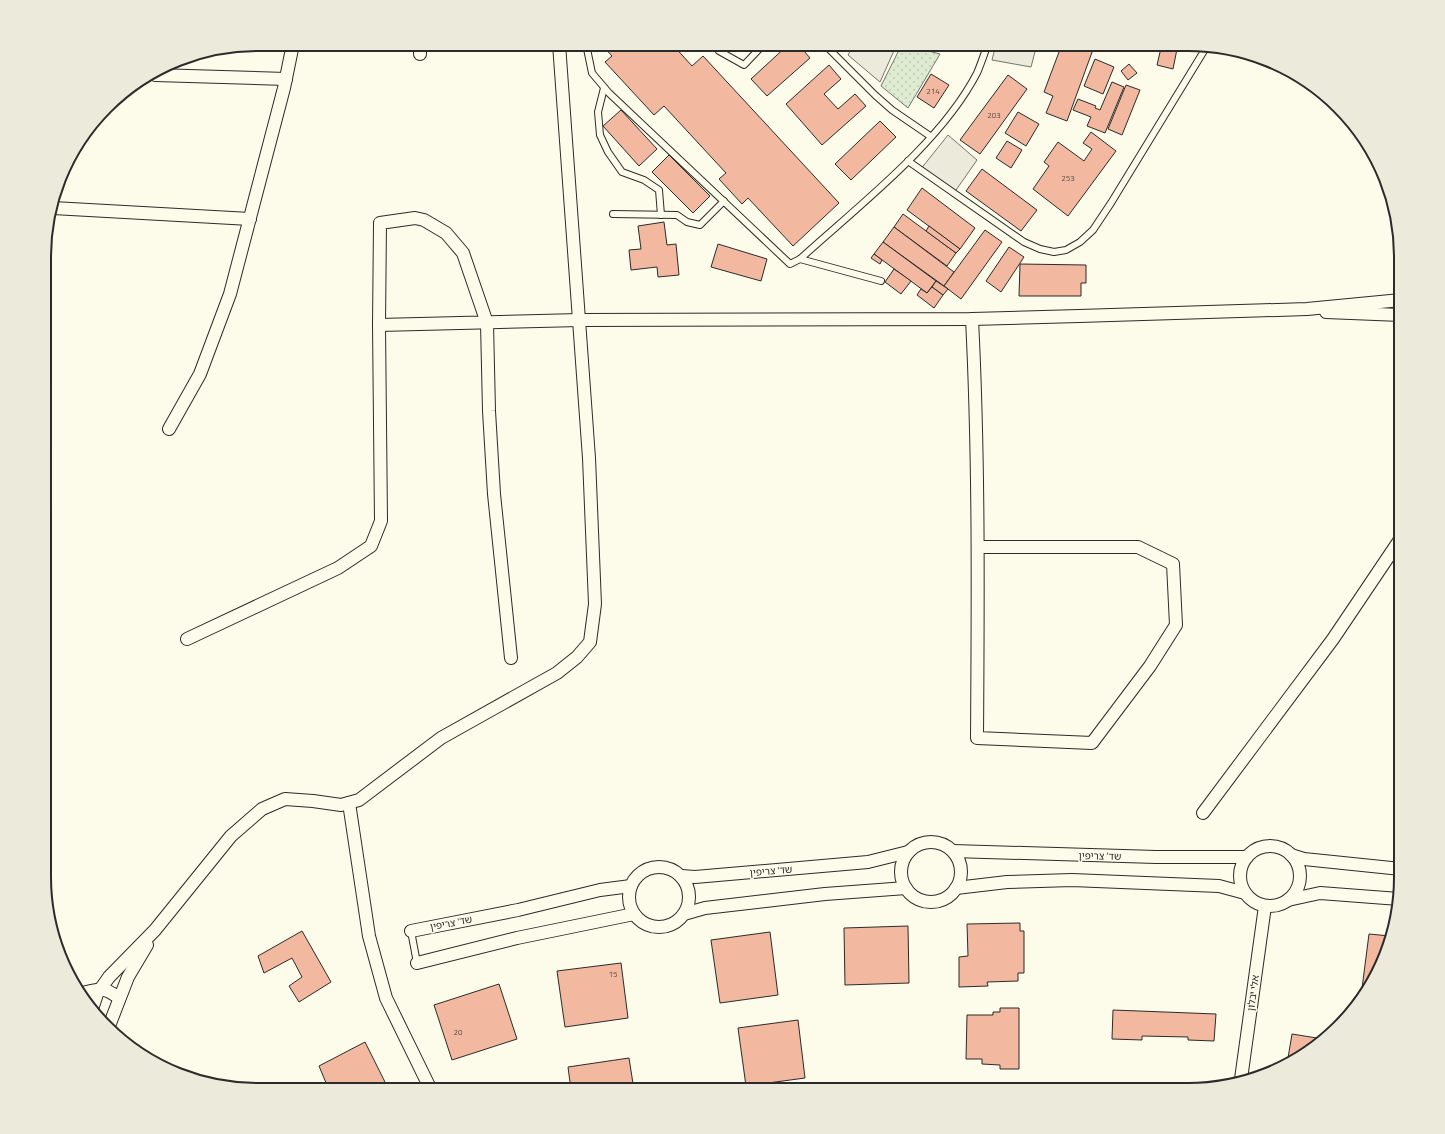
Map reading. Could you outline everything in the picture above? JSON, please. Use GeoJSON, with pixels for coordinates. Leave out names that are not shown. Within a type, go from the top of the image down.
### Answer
{"type":"FeatureCollection","features":[{"type":"Feature","properties":{"kind":"street"},"geometry":{"type":"LineString","coordinates":[[169,429],[200,374],[230,294],[286,79],[292,51]]}},
{"type":"Feature","properties":{"kind":"street"},"geometry":{"type":"LineString","coordinates":[[94,1003],[101,988],[109,977],[155,930],[231,836],[262,809],[284,799],[341,805],[359,800],[441,738],[557,673],[577,657],[590,642],[595,604],[588,458],[580,320],[560,51]]}},
{"type":"Feature","properties":{"kind":"street"},"geometry":{"type":"LineString","coordinates":[[161,75],[286,79]]}},
{"type":"Feature","properties":{"kind":"street"},"geometry":{"type":"LineString","coordinates":[[57,208],[250,219]]}},
{"type":"Feature","properties":{"kind":"street"},"geometry":{"type":"LineString","coordinates":[[186,639],[338,568],[371,546],[381,522],[380,224],[415,218],[424,220],[446,233],[462,253],[487,323],[489,411],[494,494],[512,658]]}},
{"type":"Feature","properties":{"kind":"street"},"geometry":{"type":"LineString","coordinates":[[380,325],[580,320],[972,319],[1307,309],[1394,301]]}},
{"type":"Feature","properties":{"kind":"street"},"geometry":{"type":"LineString","coordinates":[[1307,309],[1329,313],[1394,315]]}},
{"type":"Feature","properties":{"kind":"street"},"geometry":{"type":"LineString","coordinates":[[972,319],[977,432],[979,547],[976,738],[1092,743],[1150,666],[1176,625],[1173,564],[1138,547],[979,547]]}},
{"type":"Feature","properties":{"kind":"street"},"geometry":{"type":"LineString","coordinates":[[1204,813],[1333,639],[1394,548]]}},
{"type":"Feature","properties":{"kind":"street"},"geometry":{"type":"LineString","coordinates":[[349,803],[369,936],[386,998],[428,1083]]}},
{"type":"Feature","properties":{"kind":"street"},"geometry":{"type":"LineString","coordinates":[[925,842],[935,842],[945,845],[953,851],[959,859],[961,869],[960,879],[956,888],[949,896],[941,900],[931,902],[917,898],[906,888],[902,880],[901,870],[903,860],[908,852],[925,842]]}},
{"type":"Feature","properties":{"kind":"street"},"geometry":{"type":"LineString","coordinates":[[1269,846],[1283,849],[1291,855],[1297,864],[1300,874],[1299,884],[1295,893],[1288,900],[1279,905],[1265,906],[1251,900],[1245,893],[1241,884],[1240,874],[1242,865],[1247,857],[1254,850],[1269,846]]}},
{"type":"Feature","properties":{"kind":"street","name":"שד' צריפין"},"geometry":{"type":"LineString","coordinates":[[953,851],[1148,857],[1247,857]]}},
{"type":"Feature","properties":{"kind":"street","name":"שד' צריפין"},"geometry":{"type":"LineString","coordinates":[[681,876],[695,877],[868,862],[908,852]]}},
{"type":"Feature","properties":{"kind":"street"},"geometry":{"type":"LineString","coordinates":[[1291,855],[1304,859],[1394,868]]}},
{"type":"Feature","properties":{"kind":"street"},"geometry":{"type":"LineString","coordinates":[[653,867],[663,867],[673,870],[681,876],[687,884],[689,894],[688,904],[684,914],[677,921],[669,926],[659,927],[645,923],[634,914],[630,905],[629,895],[631,886],[636,877],[653,867]]}},
{"type":"Feature","properties":{"kind":"street"},"geometry":{"type":"LineString","coordinates":[[956,888],[1007,882],[1072,880],[1219,886],[1245,893]]}},
{"type":"Feature","properties":{"kind":"street","name":"שד' צריפין"},"geometry":{"type":"LineString","coordinates":[[411,931],[518,910],[600,890],[631,886]]}},
{"type":"Feature","properties":{"kind":"street"},"geometry":{"type":"LineString","coordinates":[[684,914],[705,908],[825,894],[906,888]]}},
{"type":"Feature","properties":{"kind":"street"},"geometry":{"type":"LineString","coordinates":[[1288,900],[1320,893],[1393,899]]}},
{"type":"Feature","properties":{"kind":"street","name":"אלי יבלון"},"geometry":{"type":"LineString","coordinates":[[1241,1076],[1265,906]]}},
{"type":"Feature","properties":{"kind":"street"},"geometry":{"type":"LineString","coordinates":[[417,963],[517,938],[634,914]]}},
{"type":"Feature","properties":{"kind":"street"},"geometry":{"type":"LineString","coordinates":[[110,1022],[128,977],[155,930]]}},
{"type":"Feature","properties":{"kind":"street"},"geometry":{"type":"LineString","coordinates":[[87,992],[101,988],[119,998]]}},
{"type":"Feature","properties":{"kind":"lane"},"geometry":{"type":"LineString","coordinates":[[587,51],[592,73],[604,88],[790,264],[800,259],[908,161],[961,97],[977,72],[985,51]]}},
{"type":"Feature","properties":{"kind":"lane"},"geometry":{"type":"LineString","coordinates":[[719,51],[744,65],[757,51]]}},
{"type":"Feature","properties":{"kind":"lane"},"geometry":{"type":"LineString","coordinates":[[831,51],[892,110],[930,136]]}},
{"type":"Feature","properties":{"kind":"lane"},"geometry":{"type":"LineString","coordinates":[[908,161],[1024,242],[1040,249],[1054,252],[1066,250],[1080,242],[1093,230],[1204,51]]}},
{"type":"Feature","properties":{"kind":"lane"},"geometry":{"type":"LineString","coordinates":[[604,88],[598,112],[600,135],[608,152],[622,172],[644,180],[659,190],[661,215]]}},
{"type":"Feature","properties":{"kind":"lane"},"geometry":{"type":"LineString","coordinates":[[613,214],[677,215],[687,222],[700,225],[724,201]]}},
{"type":"Feature","properties":{"kind":"lane"},"geometry":{"type":"LineString","coordinates":[[800,259],[881,280]]}},
{"type":"Feature","properties":{"kind":"lane"},"geometry":{"type":"LineString","coordinates":[[411,931],[417,963]]}},
{"type":"Feature","properties":{"kind":"green space"},"geometry":{"type":"Polygon","coordinates":[[[898,51],[929,51],[940,54],[908,108],[881,86],[898,51]]]}},
{"type":"Feature","properties":{"kind":"shaded area"},"geometry":{"type":"Polygon","coordinates":[[[850,51],[894,51],[880,82],[848,55],[850,51]]]}},
{"type":"Feature","properties":{"kind":"shaded area"},"geometry":{"type":"Polygon","coordinates":[[[994,51],[1035,51],[1031,67],[992,60],[994,51]]]}},
{"type":"Feature","properties":{"kind":"shaded area"},"geometry":{"type":"Polygon","coordinates":[[[948,135],[977,160],[954,193],[920,170],[948,135]]]}},
{"type":"Feature","properties":{"kind":"building"},"geometry":{"type":"Polygon","coordinates":[[[607,51],[678,51],[692,66],[703,56],[839,203],[793,246],[748,198],[742,204],[719,179],[726,173],[664,106],[654,115],[605,62],[612,56],[607,51]]]}},
{"type":"Feature","properties":{"kind":"building"},"geometry":{"type":"Polygon","coordinates":[[[781,51],[804,51],[810,58],[767,96],[751,79],[781,51]]]}},
{"type":"Feature","properties":{"kind":"building"},"geometry":{"type":"Polygon","coordinates":[[[1059,51],[1092,51],[1067,121],[1046,113],[1053,96],[1044,92],[1059,51]]]}},
{"type":"Feature","properties":{"kind":"building"},"geometry":{"type":"Polygon","coordinates":[[[1160,51],[1177,51],[1173,69],[1157,65],[1160,51]]]}},
{"type":"Feature","properties":{"kind":"building"},"geometry":{"type":"Polygon","coordinates":[[[1095,59],[1114,67],[1103,94],[1084,86],[1095,59]]]}},
{"type":"Feature","properties":{"kind":"building"},"geometry":{"type":"Polygon","coordinates":[[[1129,64],[1137,73],[1128,80],[1121,71],[1129,64]]]}},
{"type":"Feature","properties":{"kind":"building"},"geometry":{"type":"Polygon","coordinates":[[[829,65],[841,79],[824,94],[838,109],[855,94],[866,106],[822,145],[786,104],[829,65]]]}},
{"type":"Feature","properties":{"kind":"building"},"geometry":{"type":"Polygon","coordinates":[[[931,74],[949,85],[934,108],[917,97],[931,74]]]}},
{"type":"Feature","properties":{"kind":"building"},"geometry":{"type":"Polygon","coordinates":[[[1008,75],[1027,89],[980,154],[960,140],[1008,75]]]}},
{"type":"Feature","properties":{"kind":"building"},"geometry":{"type":"Polygon","coordinates":[[[1112,82],[1124,87],[1105,133],[1087,126],[1091,117],[1073,110],[1078,99],[1096,106],[1095,108],[1100,110],[1112,82]]]}},
{"type":"Feature","properties":{"kind":"building"},"geometry":{"type":"Polygon","coordinates":[[[1126,85],[1140,90],[1122,135],[1108,129],[1126,85]]]}},
{"type":"Feature","properties":{"kind":"building"},"geometry":{"type":"Polygon","coordinates":[[[621,110],[657,149],[639,166],[603,126],[621,110]]]}},
{"type":"Feature","properties":{"kind":"building"},"geometry":{"type":"Polygon","coordinates":[[[1018,112],[1039,124],[1026,146],[1005,133],[1018,112]]]}},
{"type":"Feature","properties":{"kind":"building"},"geometry":{"type":"Polygon","coordinates":[[[880,121],[896,137],[851,180],[835,164],[880,121]]]}},
{"type":"Feature","properties":{"kind":"building"},"geometry":{"type":"Polygon","coordinates":[[[1091,132],[1116,151],[1068,216],[1033,189],[1049,166],[1044,162],[1058,142],[1084,161],[1092,149],[1083,143],[1091,132]]]}},
{"type":"Feature","properties":{"kind":"building"},"geometry":{"type":"Polygon","coordinates":[[[1007,141],[1022,150],[1011,168],[996,158],[1007,141]]]}},
{"type":"Feature","properties":{"kind":"building"},"geometry":{"type":"Polygon","coordinates":[[[669,155],[710,196],[693,213],[652,172],[669,155]]]}},
{"type":"Feature","properties":{"kind":"building"},"geometry":{"type":"Polygon","coordinates":[[[982,169],[1037,210],[1021,231],[966,191],[982,169]]]}},
{"type":"Feature","properties":{"kind":"building"},"geometry":{"type":"Polygon","coordinates":[[[922,188],[975,228],[960,249],[907,210],[922,188]]]}},
{"type":"Feature","properties":{"kind":"building"},"geometry":{"type":"Polygon","coordinates":[[[903,214],[956,253],[947,266],[894,227],[903,214]]]}},
{"type":"Feature","properties":{"kind":"building"},"geometry":{"type":"Polygon","coordinates":[[[664,222],[667,245],[676,244],[679,275],[658,277],[657,267],[631,270],[629,250],[641,249],[638,226],[664,222]]]}},
{"type":"Feature","properties":{"kind":"building"},"geometry":{"type":"Polygon","coordinates":[[[929,226],[960,249],[956,253],[926,231],[929,226]]]}},
{"type":"Feature","properties":{"kind":"building"},"geometry":{"type":"Polygon","coordinates":[[[894,227],[954,272],[944,286],[883,242],[894,227]]]}},
{"type":"Feature","properties":{"kind":"building"},"geometry":{"type":"Polygon","coordinates":[[[985,230],[1002,242],[961,299],[944,286],[985,230]]]}},
{"type":"Feature","properties":{"kind":"building"},"geometry":{"type":"Polygon","coordinates":[[[883,242],[936,281],[927,293],[874,254],[883,242]]]}},
{"type":"Feature","properties":{"kind":"building"},"geometry":{"type":"Polygon","coordinates":[[[718,244],[767,259],[761,281],[711,267],[718,244]]]}},
{"type":"Feature","properties":{"kind":"building"},"geometry":{"type":"Polygon","coordinates":[[[1009,247],[1024,257],[1001,292],[986,281],[1009,247]]]}},
{"type":"Feature","properties":{"kind":"building"},"geometry":{"type":"Polygon","coordinates":[[[874,254],[882,260],[880,264],[871,258],[874,254]]]}},
{"type":"Feature","properties":{"kind":"building"},"geometry":{"type":"Polygon","coordinates":[[[1020,264],[1086,265],[1086,283],[1081,283],[1081,296],[1019,296],[1020,264]]]}},
{"type":"Feature","properties":{"kind":"building"},"geometry":{"type":"Polygon","coordinates":[[[894,269],[911,281],[901,294],[885,282],[894,269]]]}},
{"type":"Feature","properties":{"kind":"building"},"geometry":{"type":"Polygon","coordinates":[[[936,281],[948,289],[943,295],[932,287],[936,281]]]}},
{"type":"Feature","properties":{"kind":"building"},"geometry":{"type":"Polygon","coordinates":[[[932,287],[943,295],[934,308],[917,295],[921,289],[927,293],[932,287]]]}},
{"type":"Feature","properties":{"kind":"building"},"geometry":{"type":"Polygon","coordinates":[[[1020,923],[1020,931],[1024,931],[1024,973],[1018,973],[1018,981],[987,982],[988,986],[959,987],[959,957],[968,956],[967,924],[1020,923]]]}},
{"type":"Feature","properties":{"kind":"building"},"geometry":{"type":"Polygon","coordinates":[[[908,926],[909,983],[845,985],[844,928],[908,926]]]}},
{"type":"Feature","properties":{"kind":"building"},"geometry":{"type":"Polygon","coordinates":[[[302,931],[331,982],[299,1002],[289,986],[302,977],[292,958],[264,973],[258,956],[302,931]]]}},
{"type":"Feature","properties":{"kind":"building"},"geometry":{"type":"Polygon","coordinates":[[[770,932],[778,995],[720,1003],[711,940],[770,932]]]}},
{"type":"Feature","properties":{"kind":"building"},"geometry":{"type":"Polygon","coordinates":[[[1369,934],[1385,936],[1373,968],[1362,986],[1369,934]]]}},
{"type":"Feature","properties":{"kind":"building"},"geometry":{"type":"Polygon","coordinates":[[[621,963],[628,1018],[565,1027],[557,971],[621,963]]]}},
{"type":"Feature","properties":{"kind":"building"},"geometry":{"type":"Polygon","coordinates":[[[499,984],[517,1039],[452,1060],[434,1005],[499,984]]]}},
{"type":"Feature","properties":{"kind":"building"},"geometry":{"type":"Polygon","coordinates":[[[1000,1008],[1019,1008],[1019,1069],[1000,1069],[1000,1065],[982,1064],[982,1059],[966,1059],[967,1015],[993,1015],[993,1012],[1000,1012],[1000,1008]]]}},
{"type":"Feature","properties":{"kind":"building"},"geometry":{"type":"Polygon","coordinates":[[[1113,1010],[1216,1014],[1214,1041],[1188,1040],[1188,1037],[1142,1036],[1142,1040],[1112,1039],[1113,1010]]]}},
{"type":"Feature","properties":{"kind":"building"},"geometry":{"type":"Polygon","coordinates":[[[798,1020],[805,1078],[768,1083],[746,1083],[738,1028],[798,1020]]]}},
{"type":"Feature","properties":{"kind":"building"},"geometry":{"type":"Polygon","coordinates":[[[1292,1034],[1316,1038],[1302,1048],[1288,1057],[1292,1034]]]}},
{"type":"Feature","properties":{"kind":"building"},"geometry":{"type":"Polygon","coordinates":[[[365,1042],[386,1083],[326,1083],[319,1066],[365,1042]]]}},
{"type":"Feature","properties":{"kind":"building"},"geometry":{"type":"Polygon","coordinates":[[[629,1058],[633,1083],[570,1083],[568,1067],[629,1058]]]}}]}
